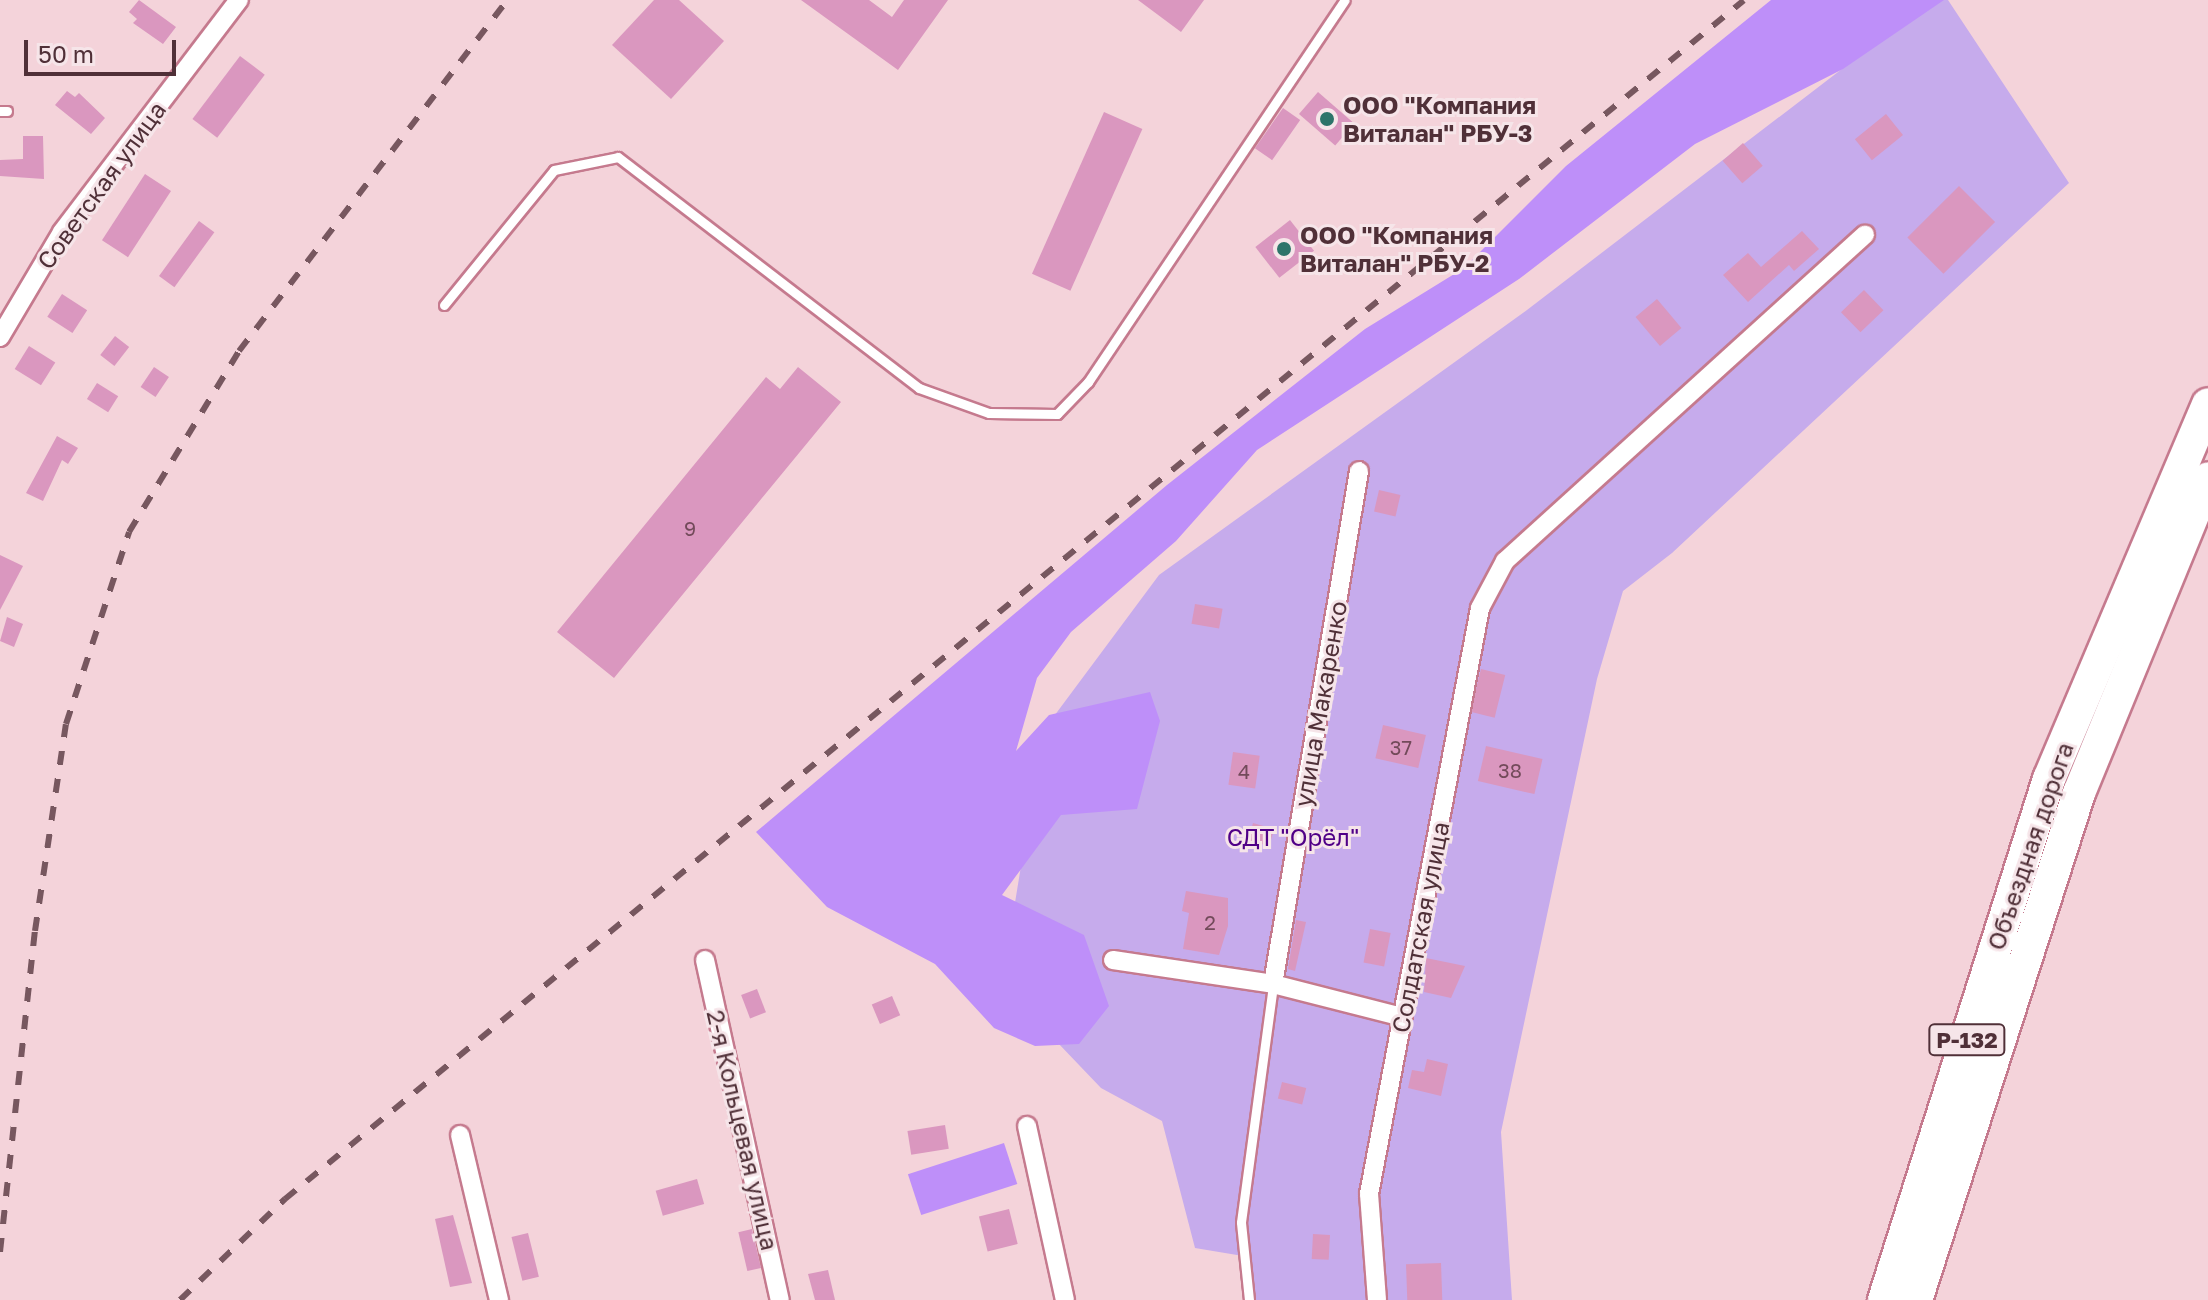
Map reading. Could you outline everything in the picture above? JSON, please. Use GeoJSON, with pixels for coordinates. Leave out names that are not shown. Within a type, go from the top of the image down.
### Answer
{"type":"FeatureCollection","features":[{"type":"Feature","properties":{"kind":"highway","name":"Объездная дорога"},"geometry":{"type":"LineString","coordinates":[[1884,1300],[2049,779],[2208,404]]}},
{"type":"Feature","properties":{"kind":"highway","name":"Объездная дорога"},"geometry":{"type":"LineString","coordinates":[[1916,1300],[2079,793],[2208,478]]}},
{"type":"Feature","properties":{"kind":"street","name":"Советская улица"},"geometry":{"type":"LineString","coordinates":[[0,337],[62,232],[239,0]]}},
{"type":"Feature","properties":{"kind":"street","name":"Солдатская улица"},"geometry":{"type":"LineString","coordinates":[[1377,1300],[1369,1194],[1480,608],[1505,561],[1865,235]]}},
{"type":"Feature","properties":{"kind":"street","name":"улица Макаренко"},"geometry":{"type":"LineString","coordinates":[[1273,984],[1359,471]]}},
{"type":"Feature","properties":{"kind":"street","name":"2-я Кольцевая улица"},"geometry":{"type":"LineString","coordinates":[[705,960],[780,1300]]}},
{"type":"Feature","properties":{"kind":"street"},"geometry":{"type":"LineString","coordinates":[[1113,960],[1273,984],[1402,1017]]}},
{"type":"Feature","properties":{"kind":"street"},"geometry":{"type":"LineString","coordinates":[[1027,1126],[1065,1300]]}},
{"type":"Feature","properties":{"kind":"street"},"geometry":{"type":"LineString","coordinates":[[460,1135],[499,1300]]}},
{"type":"Feature","properties":{"kind":"lane"},"geometry":{"type":"LineString","coordinates":[[444,305],[554,170],[618,157],[919,388],[989,413],[1057,414],[1088,382],[1345,0]]}},
{"type":"Feature","properties":{"kind":"lane"},"geometry":{"type":"LineString","coordinates":[[1249,1300],[1241,1222],[1273,984]]}},
{"type":"Feature","properties":{"kind":"green space","name":"СДТ \"Орёл\""},"geometry":{"type":"Polygon","coordinates":[[[1932,0],[1948,0],[2069,183],[1672,553],[1623,591],[1597,679],[1501,1132],[1512,1300],[1256,1300],[1249,1257],[1195,1248],[1162,1121],[1101,1088],[1036,1020],[1003,976],[1043,731],[1159,575],[1527,310],[1932,0]]]}},
{"type":"Feature","properties":{"kind":"shaded area"},"geometry":{"type":"Polygon","coordinates":[[[1771,0],[1944,0],[1843,69],[1695,144],[1519,279],[1257,450],[1176,541],[1071,632],[1037,678],[1016,751],[1049,715],[1150,692],[1160,721],[1137,809],[1061,815],[1002,895],[1084,935],[1109,1006],[1079,1044],[1035,1046],[994,1028],[935,964],[827,907],[756,832],[1167,485],[1365,329],[1464,268],[1566,166],[1771,0]]]}},
{"type":"Feature","properties":{"kind":"shaded area"},"geometry":{"type":"Polygon","coordinates":[[[1004,1143],[1017,1184],[921,1215],[908,1174],[1004,1143]]]}},
{"type":"Feature","properties":{"kind":"building"},"geometry":{"type":"Polygon","coordinates":[[[139,0],[176,27],[163,44],[133,23],[137,19],[129,12],[139,0]]]}},
{"type":"Feature","properties":{"kind":"building"},"geometry":{"type":"Polygon","coordinates":[[[654,0],[679,0],[724,41],[671,99],[612,45],[654,0]]]}},
{"type":"Feature","properties":{"kind":"building"},"geometry":{"type":"Polygon","coordinates":[[[801,0],[869,0],[892,17],[904,0],[948,0],[898,70],[801,0]]]}},
{"type":"Feature","properties":{"kind":"building"},"geometry":{"type":"Polygon","coordinates":[[[1138,0],[1204,0],[1181,32],[1138,0]]]}},
{"type":"Feature","properties":{"kind":"building"},"geometry":{"type":"Polygon","coordinates":[[[240,56],[265,75],[217,138],[192,119],[240,56]]]}},
{"type":"Feature","properties":{"kind":"building"},"geometry":{"type":"Polygon","coordinates":[[[67,91],[75,97],[79,93],[105,118],[91,134],[55,105],[67,91]]]}},
{"type":"Feature","properties":{"kind":"building","name":"ООО \"Компания Виталан\" РБУ-3"},"geometry":{"type":"Polygon","coordinates":[[[1318,92],[1354,123],[1335,145],[1299,114],[1318,92]]]}},
{"type":"Feature","properties":{"kind":"building"},"geometry":{"type":"Polygon","coordinates":[[[1283,108],[1300,120],[1272,160],[1255,148],[1283,108]]]}},
{"type":"Feature","properties":{"kind":"building"},"geometry":{"type":"Polygon","coordinates":[[[1104,112],[1142,129],[1070,291],[1032,274],[1104,112]]]}},
{"type":"Feature","properties":{"kind":"building"},"geometry":{"type":"Polygon","coordinates":[[[1886,114],[1903,135],[1872,160],[1855,139],[1886,114]]]}},
{"type":"Feature","properties":{"kind":"building"},"geometry":{"type":"Polygon","coordinates":[[[23,136],[43,136],[44,179],[0,176],[0,160],[23,159],[23,136]]]}},
{"type":"Feature","properties":{"kind":"building"},"geometry":{"type":"Polygon","coordinates":[[[1743,143],[1763,166],[1742,183],[1723,161],[1743,143]]]}},
{"type":"Feature","properties":{"kind":"building"},"geometry":{"type":"Polygon","coordinates":[[[145,174],[171,191],[128,257],[102,240],[145,174]]]}},
{"type":"Feature","properties":{"kind":"building"},"geometry":{"type":"Polygon","coordinates":[[[1959,186],[1995,222],[1943,274],[1907,238],[1959,186]]]}},
{"type":"Feature","properties":{"kind":"building","name":"ООО \"Компания Виталан\" РБУ-2"},"geometry":{"type":"Polygon","coordinates":[[[1290,220],[1314,251],[1279,278],[1255,247],[1290,220]]]}},
{"type":"Feature","properties":{"kind":"building"},"geometry":{"type":"Polygon","coordinates":[[[199,221],[214,232],[174,287],[159,276],[199,221]]]}},
{"type":"Feature","properties":{"kind":"building"},"geometry":{"type":"Polygon","coordinates":[[[1802,231],[1819,249],[1794,271],[1789,265],[1748,302],[1723,275],[1748,253],[1761,267],[1802,231]]]}},
{"type":"Feature","properties":{"kind":"building"},"geometry":{"type":"Polygon","coordinates":[[[1864,290],[1883,310],[1860,332],[1841,312],[1864,290]]]}},
{"type":"Feature","properties":{"kind":"building"},"geometry":{"type":"Polygon","coordinates":[[[62,294],[87,310],[72,333],[47,317],[62,294]]]}},
{"type":"Feature","properties":{"kind":"building"},"geometry":{"type":"Polygon","coordinates":[[[1657,299],[1681,328],[1660,346],[1636,317],[1657,299]]]}},
{"type":"Feature","properties":{"kind":"building"},"geometry":{"type":"Polygon","coordinates":[[[115,336],[129,347],[114,366],[100,355],[115,336]]]}},
{"type":"Feature","properties":{"kind":"building"},"geometry":{"type":"Polygon","coordinates":[[[29,346],[55,362],[41,385],[15,369],[29,346]]]}},
{"type":"Feature","properties":{"kind":"building"},"geometry":{"type":"Polygon","coordinates":[[[154,367],[169,377],[156,397],[141,387],[154,367]]]}},
{"type":"Feature","properties":{"kind":"building"},"geometry":{"type":"Polygon","coordinates":[[[798,367],[841,402],[614,678],[557,632],[766,377],[780,389],[798,367]]]}},
{"type":"Feature","properties":{"kind":"building"},"geometry":{"type":"Polygon","coordinates":[[[97,383],[118,396],[108,412],[87,399],[97,383]]]}},
{"type":"Feature","properties":{"kind":"building"},"geometry":{"type":"Polygon","coordinates":[[[57,436],[78,448],[68,464],[62,460],[43,501],[26,493],[57,436]]]}},
{"type":"Feature","properties":{"kind":"building"},"geometry":{"type":"Polygon","coordinates":[[[1379,490],[1400,495],[1395,516],[1374,511],[1379,490]]]}},
{"type":"Feature","properties":{"kind":"building"},"geometry":{"type":"Polygon","coordinates":[[[0,555],[23,566],[0,610],[0,555]]]}},
{"type":"Feature","properties":{"kind":"building"},"geometry":{"type":"Polygon","coordinates":[[[1195,604],[1223,609],[1219,629],[1192,624],[1195,604]]]}},
{"type":"Feature","properties":{"kind":"building"},"geometry":{"type":"Polygon","coordinates":[[[7,617],[23,624],[14,647],[0,641],[7,617]]]}},
{"type":"Feature","properties":{"kind":"building"},"geometry":{"type":"Polygon","coordinates":[[[1481,669],[1505,675],[1495,718],[1470,712],[1481,669]]]}},
{"type":"Feature","properties":{"kind":"building"},"geometry":{"type":"Polygon","coordinates":[[[1383,725],[1426,735],[1418,768],[1375,758],[1383,725]]]}},
{"type":"Feature","properties":{"kind":"building"},"geometry":{"type":"Polygon","coordinates":[[[1486,746],[1543,759],[1534,794],[1478,781],[1486,746]]]}},
{"type":"Feature","properties":{"kind":"building"},"geometry":{"type":"Polygon","coordinates":[[[1233,752],[1260,756],[1255,788],[1228,785],[1233,752]]]}},
{"type":"Feature","properties":{"kind":"building"},"geometry":{"type":"Polygon","coordinates":[[[1253,823],[1274,829],[1269,846],[1248,840],[1253,823]]]}},
{"type":"Feature","properties":{"kind":"building"},"geometry":{"type":"Polygon","coordinates":[[[1186,891],[1228,898],[1228,926],[1219,955],[1183,949],[1189,913],[1182,911],[1186,891]]]}},
{"type":"Feature","properties":{"kind":"building"},"geometry":{"type":"Polygon","coordinates":[[[1296,920],[1306,922],[1295,971],[1288,969],[1296,920]]]}},
{"type":"Feature","properties":{"kind":"building"},"geometry":{"type":"Polygon","coordinates":[[[1370,929],[1391,933],[1384,966],[1364,962],[1370,929]]]}},
{"type":"Feature","properties":{"kind":"building"},"geometry":{"type":"Polygon","coordinates":[[[1426,958],[1465,966],[1451,998],[1424,992],[1426,958]]]}},
{"type":"Feature","properties":{"kind":"building"},"geometry":{"type":"Polygon","coordinates":[[[757,989],[766,1012],[750,1018],[741,995],[757,989]]]}},
{"type":"Feature","properties":{"kind":"building"},"geometry":{"type":"Polygon","coordinates":[[[892,996],[900,1015],[880,1024],[872,1005],[892,996]]]}},
{"type":"Feature","properties":{"kind":"building"},"geometry":{"type":"Polygon","coordinates":[[[1427,1059],[1448,1064],[1441,1096],[1408,1088],[1412,1070],[1424,1072],[1427,1059]]]}},
{"type":"Feature","properties":{"kind":"building"},"geometry":{"type":"Polygon","coordinates":[[[1282,1082],[1306,1088],[1302,1105],[1278,1098],[1282,1082]]]}},
{"type":"Feature","properties":{"kind":"building"},"geometry":{"type":"Polygon","coordinates":[[[945,1125],[949,1149],[911,1155],[907,1131],[945,1125]]]}},
{"type":"Feature","properties":{"kind":"building"},"geometry":{"type":"Polygon","coordinates":[[[697,1179],[704,1204],[663,1216],[656,1191],[697,1179]]]}},
{"type":"Feature","properties":{"kind":"building"},"geometry":{"type":"Polygon","coordinates":[[[1009,1209],[1018,1244],[988,1251],[979,1216],[1009,1209]]]}},
{"type":"Feature","properties":{"kind":"building"},"geometry":{"type":"Polygon","coordinates":[[[453,1215],[472,1283],[450,1287],[435,1219],[453,1215]]]}},
{"type":"Feature","properties":{"kind":"building"},"geometry":{"type":"Polygon","coordinates":[[[752,1229],[761,1268],[747,1271],[738,1232],[752,1229]]]}},
{"type":"Feature","properties":{"kind":"building"},"geometry":{"type":"Polygon","coordinates":[[[528,1233],[539,1277],[522,1281],[512,1237],[528,1233]]]}},
{"type":"Feature","properties":{"kind":"building"},"geometry":{"type":"Polygon","coordinates":[[[1313,1234],[1330,1235],[1329,1260],[1312,1259],[1313,1234]]]}},
{"type":"Feature","properties":{"kind":"building"},"geometry":{"type":"Polygon","coordinates":[[[1441,1263],[1442,1300],[1407,1300],[1406,1264],[1441,1263]]]}},
{"type":"Feature","properties":{"kind":"building"},"geometry":{"type":"Polygon","coordinates":[[[828,1270],[835,1300],[815,1300],[808,1274],[828,1270]]]}},
{"type":"Feature","properties":{"kind":"railway"},"geometry":{"type":"LineString","coordinates":[[0,1252],[35,931],[66,724],[129,532],[239,351],[507,0]]}},
{"type":"Feature","properties":{"kind":"railway"},"geometry":{"type":"LineString","coordinates":[[180,1300],[285,1199],[1744,0]]}},
{"type":"Feature","properties":{"kind":"place","name":"ООО \"Компания Виталан\" РБУ-3"},"geometry":{"type":"Point","coordinates":[1327,119]}},
{"type":"Feature","properties":{"kind":"place","name":"ООО \"Компания Виталан\" РБУ-2"},"geometry":{"type":"Point","coordinates":[1284,249]}}]}
